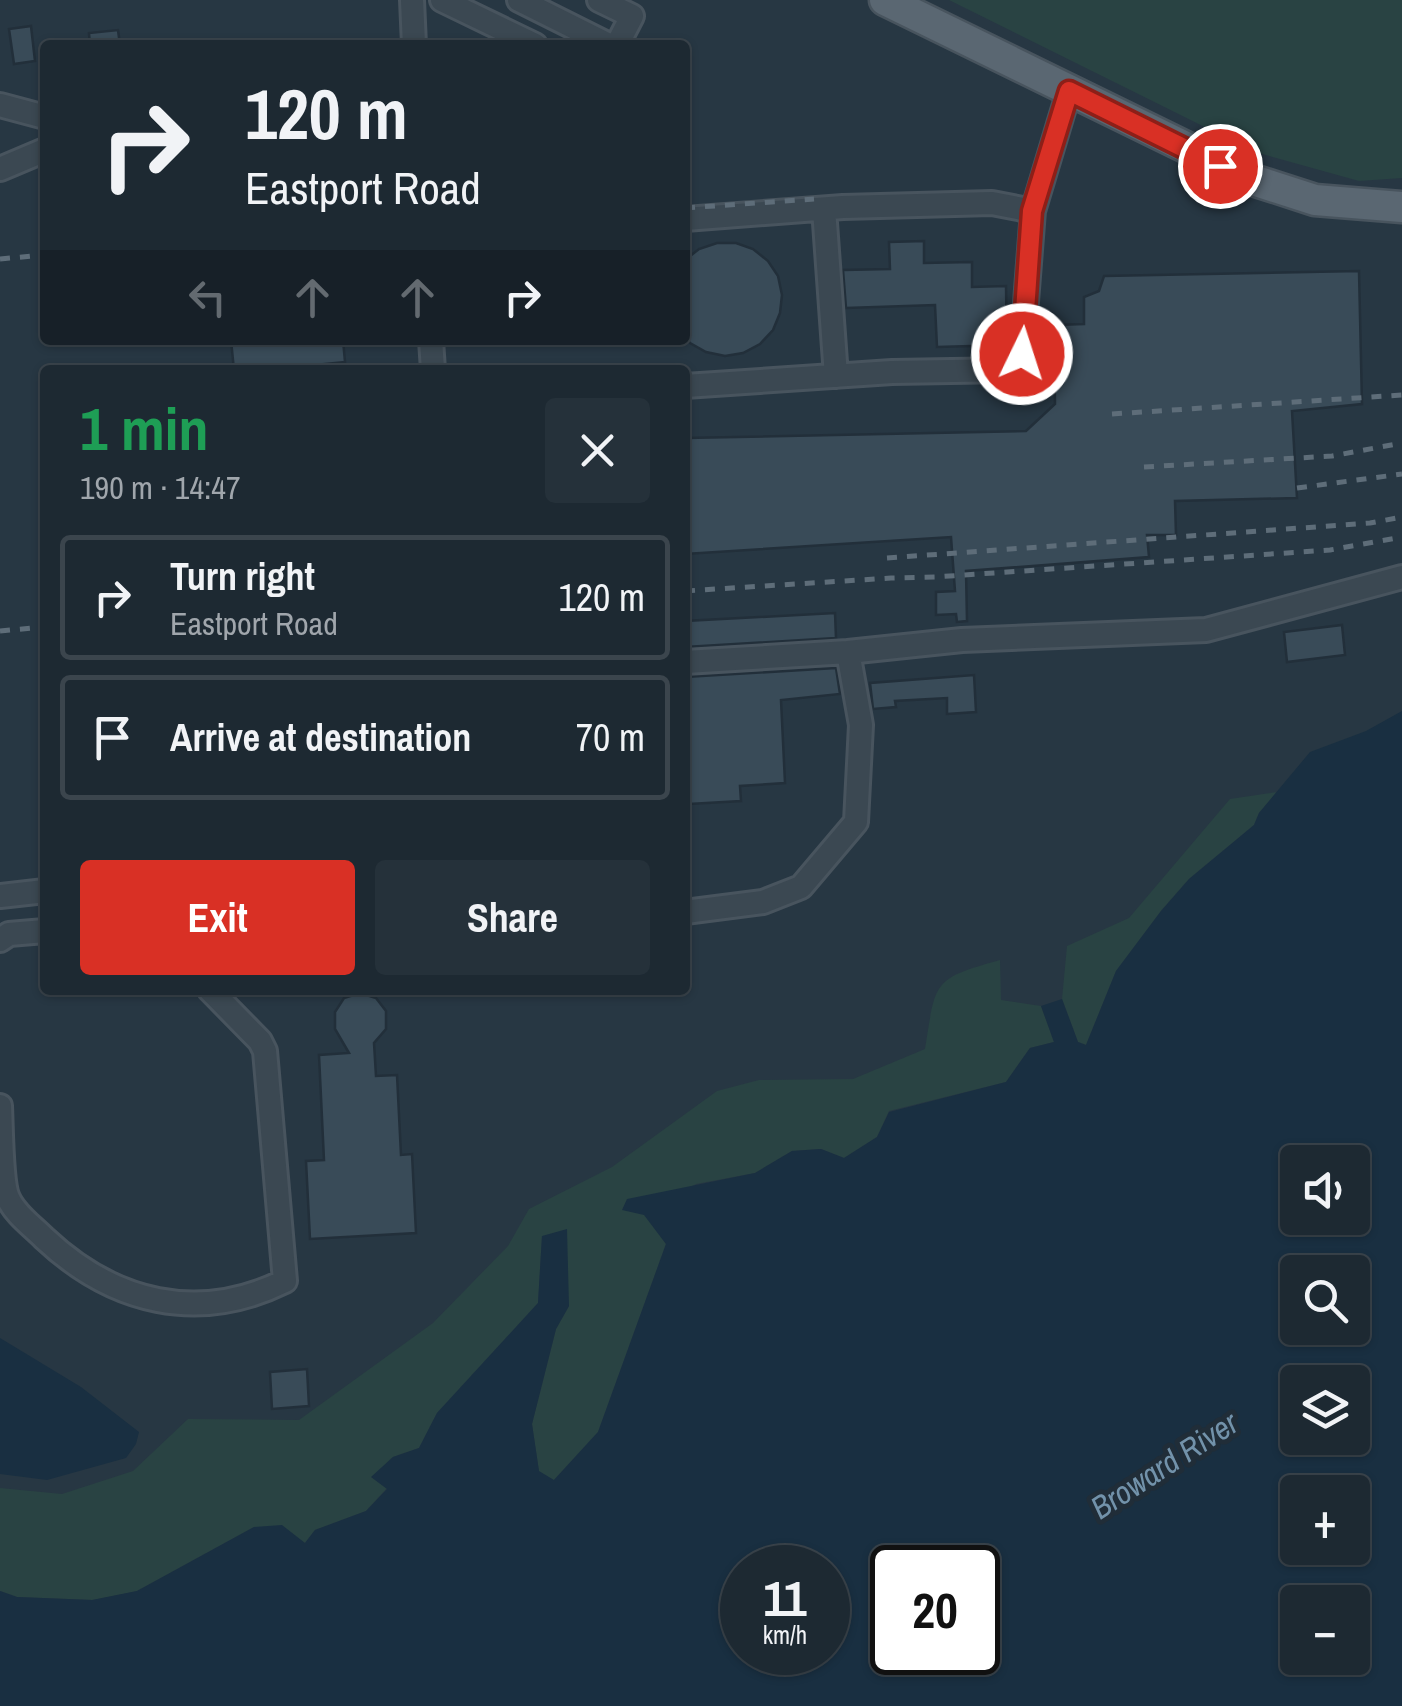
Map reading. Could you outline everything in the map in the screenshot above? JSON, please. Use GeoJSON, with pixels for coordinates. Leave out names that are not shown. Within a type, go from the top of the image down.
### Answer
{"type":"FeatureCollection","features":[{"type":"Feature","properties":{"kind":"main road"},"geometry":{"type":"LineString","coordinates":[[885,0],[1220,166],[1315,200],[1402,208]]}},
{"type":"Feature","properties":{"kind":"lane"},"geometry":{"type":"LineString","coordinates":[[412,0],[414,40]]}},
{"type":"Feature","properties":{"kind":"lane"},"geometry":{"type":"LineString","coordinates":[[442,0],[525,40]]}},
{"type":"Feature","properties":{"kind":"lane"},"geometry":{"type":"LineString","coordinates":[[518,0],[599,40]]}},
{"type":"Feature","properties":{"kind":"lane"},"geometry":{"type":"LineString","coordinates":[[599,0],[632,16],[620,40]]}},
{"type":"Feature","properties":{"kind":"lane"},"geometry":{"type":"LineString","coordinates":[[690,386],[1011,370],[1018,365],[1032,211],[1069,91]]}},
{"type":"Feature","properties":{"kind":"lane"},"geometry":{"type":"LineString","coordinates":[[0,105],[40,116]]}},
{"type":"Feature","properties":{"kind":"lane"},"geometry":{"type":"LineString","coordinates":[[0,168],[40,152]]}},
{"type":"Feature","properties":{"kind":"lane"},"geometry":{"type":"LineString","coordinates":[[690,219],[824,208],[992,203],[1032,211]]}},
{"type":"Feature","properties":{"kind":"lane"},"geometry":{"type":"LineString","coordinates":[[824,208],[836,376]]}},
{"type":"Feature","properties":{"kind":"lane"},"geometry":{"type":"LineString","coordinates":[[690,662],[962,640],[1206,630],[1402,577]]}},
{"type":"Feature","properties":{"kind":"lane"},"geometry":{"type":"LineString","coordinates":[[690,911],[763,902],[801,887],[856,822],[861,726],[848,652]]}},
{"type":"Feature","properties":{"kind":"lane"},"geometry":{"type":"LineString","coordinates":[[0,896],[40,892]]}},
{"type":"Feature","properties":{"kind":"lane"},"geometry":{"type":"LineString","coordinates":[[0,940],[10,934],[40,931]]}},
{"type":"Feature","properties":{"kind":"lane"},"geometry":{"type":"LineString","coordinates":[[0,1106],[6,1196],[68,1261],[136,1295],[205,1305],[234,1301],[285,1282],[266,1051],[215,995]]}},
{"type":"Feature","properties":{"kind":"green space"},"geometry":{"type":"Polygon","coordinates":[[[949,0],[1402,0],[1402,178],[1359,181],[1255,152],[949,0]]]}},
{"type":"Feature","properties":{"kind":"green space"},"geometry":{"type":"Polygon","coordinates":[[[1277,792],[1254,825],[1189,879],[1161,911],[1116,971],[1086,1045],[1078,1042],[1062,999],[1067,946],[1129,918],[1230,799],[1277,792]]]}},
{"type":"Feature","properties":{"kind":"green space"},"geometry":{"type":"Polygon","coordinates":[[[1000,960],[1001,1000],[1041,1006],[1054,1042],[1030,1048],[1006,1082],[889,1111],[877,1137],[844,1158],[821,1149],[792,1151],[755,1173],[696,1184],[644,1214],[666,1244],[598,1432],[553,1481],[539,1472],[532,1424],[556,1329],[569,1306],[542,1236],[538,1303],[437,1413],[419,1448],[393,1457],[372,1477],[387,1488],[366,1511],[315,1530],[305,1543],[254,1527],[137,1591],[93,1600],[17,1597],[0,1591],[0,1488],[62,1494],[133,1471],[188,1419],[299,1420],[433,1323],[508,1246],[529,1209],[612,1167],[717,1091],[759,1080],[853,1079],[925,1049],[932,1009],[941,986],[961,972],[1000,960]]]}},
{"type":"Feature","properties":{"kind":"water","name":"Broward River"},"geometry":{"type":"Polygon","coordinates":[[[1402,711],[1402,1706],[0,1706],[0,1591],[17,1597],[92,1600],[137,1591],[254,1527],[282,1525],[305,1543],[315,1530],[366,1511],[387,1489],[371,1477],[393,1457],[419,1448],[437,1413],[538,1303],[542,1236],[567,1229],[569,1306],[556,1329],[532,1424],[539,1471],[554,1480],[598,1432],[666,1244],[644,1215],[622,1210],[627,1199],[755,1173],[792,1151],[821,1149],[844,1158],[877,1137],[889,1112],[1006,1082],[1030,1048],[1054,1042],[1041,1006],[1062,999],[1078,1042],[1086,1045],[1116,971],[1161,911],[1189,879],[1254,825],[1259,813],[1310,752],[1366,731],[1402,711]]]}},
{"type":"Feature","properties":{"kind":"water"},"geometry":{"type":"Polygon","coordinates":[[[0,1338],[81,1387],[139,1432],[126,1458],[47,1480],[0,1474],[0,1338]]]}},
{"type":"Feature","properties":{"kind":"building"},"geometry":{"type":"Polygon","coordinates":[[[31,26],[35,61],[14,64],[9,29],[31,26]]]}},
{"type":"Feature","properties":{"kind":"building"},"geometry":{"type":"Polygon","coordinates":[[[118,30],[119,40],[90,40],[89,33],[118,30]]]}},
{"type":"Feature","properties":{"kind":"building"},"geometry":{"type":"Polygon","coordinates":[[[924,241],[924,263],[972,262],[972,287],[1006,286],[1007,345],[937,347],[935,305],[846,308],[843,270],[890,269],[889,242],[924,241]]]}},
{"type":"Feature","properties":{"kind":"building"},"geometry":{"type":"Polygon","coordinates":[[[717,243],[736,243],[753,249],[778,276],[782,295],[773,330],[760,344],[743,353],[725,356],[690,343],[690,256],[717,243]]]}},
{"type":"Feature","properties":{"kind":"building"},"geometry":{"type":"Polygon","coordinates":[[[1359,271],[1362,404],[1292,411],[1297,498],[1175,501],[1176,535],[1147,535],[1149,557],[966,571],[967,621],[957,622],[956,614],[936,615],[936,592],[955,591],[951,537],[690,554],[690,438],[1026,431],[1055,404],[1054,325],[1084,324],[1084,297],[1099,291],[1104,276],[1359,271]]]}},
{"type":"Feature","properties":{"kind":"building"},"geometry":{"type":"Polygon","coordinates":[[[232,345],[343,345],[345,362],[234,365],[232,345]]]}},
{"type":"Feature","properties":{"kind":"building"},"geometry":{"type":"Polygon","coordinates":[[[835,613],[836,638],[690,647],[690,621],[835,613]]]}},
{"type":"Feature","properties":{"kind":"building"},"geometry":{"type":"Polygon","coordinates":[[[1342,625],[1345,655],[1287,662],[1284,632],[1342,625]]]}},
{"type":"Feature","properties":{"kind":"building"},"geometry":{"type":"Polygon","coordinates":[[[836,668],[840,694],[781,700],[785,783],[740,786],[741,801],[690,804],[690,677],[836,668]]]}},
{"type":"Feature","properties":{"kind":"building"},"geometry":{"type":"Polygon","coordinates":[[[974,675],[976,712],[947,714],[947,698],[895,701],[896,707],[873,709],[870,683],[974,675]]]}},
{"type":"Feature","properties":{"kind":"building"},"geometry":{"type":"Polygon","coordinates":[[[366,995],[376,998],[386,1011],[386,1029],[374,1043],[376,1076],[397,1075],[401,1155],[412,1154],[416,1233],[310,1239],[306,1161],[324,1160],[319,1055],[349,1053],[335,1029],[335,1012],[344,998],[366,995]]]}},
{"type":"Feature","properties":{"kind":"building"},"geometry":{"type":"Polygon","coordinates":[[[307,1369],[309,1406],[272,1409],[270,1372],[307,1369]]]}},
{"type":"Feature","properties":{"kind":"railway"},"geometry":{"type":"LineString","coordinates":[[690,208],[814,199]]}},
{"type":"Feature","properties":{"kind":"railway"},"geometry":{"type":"LineString","coordinates":[[0,259],[40,255]]}},
{"type":"Feature","properties":{"kind":"railway"},"geometry":{"type":"LineString","coordinates":[[1112,414],[1402,395]]}},
{"type":"Feature","properties":{"kind":"railway"},"geometry":{"type":"LineString","coordinates":[[1144,467],[1332,456],[1402,443]]}},
{"type":"Feature","properties":{"kind":"railway"},"geometry":{"type":"LineString","coordinates":[[1297,488],[1402,474]]}},
{"type":"Feature","properties":{"kind":"railway"},"geometry":{"type":"LineString","coordinates":[[887,558],[1370,523],[1402,517]]}},
{"type":"Feature","properties":{"kind":"railway"},"geometry":{"type":"LineString","coordinates":[[690,591],[1330,550],[1402,537]]}},
{"type":"Feature","properties":{"kind":"railway"},"geometry":{"type":"LineString","coordinates":[[0,631],[40,627]]}},
{"type":"Feature","properties":{"kind":"route"},"geometry":{"type":"LineString","coordinates":[[1022,354],[1032,211],[1069,91],[1220,166]]}}]}
